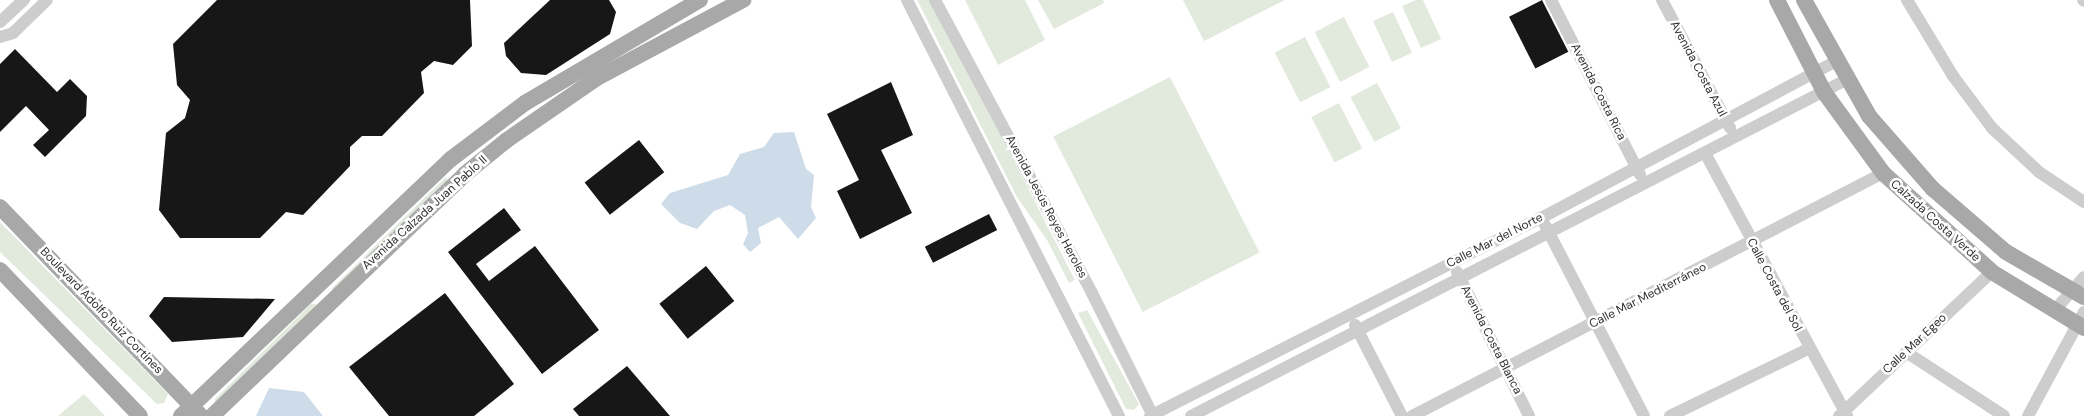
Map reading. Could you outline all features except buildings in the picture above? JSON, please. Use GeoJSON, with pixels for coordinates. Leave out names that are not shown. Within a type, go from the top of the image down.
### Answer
{"type":"FeatureCollection","features":[{"type":"Feature","properties":{"kind":"main road","name":"Avenida Calzada Juan Pablo II"},"geometry":{"type":"LineString","coordinates":[[191,412],[452,159],[525,103],[700,0]]}},
{"type":"Feature","properties":{"kind":"main road","name":"Avenida Calzada Juan Pablo II"},"geometry":{"type":"LineString","coordinates":[[212,416],[465,174],[560,102],[692,26],[743,0]]}},
{"type":"Feature","properties":{"kind":"main road","name":"Calzada Costa Verde"},"geometry":{"type":"LineString","coordinates":[[1777,0],[1824,92],[1883,173],[1992,272],[2054,310],[2081,321]]}},
{"type":"Feature","properties":{"kind":"main road","name":"Calzada Costa Verde"},"geometry":{"type":"LineString","coordinates":[[1804,0],[1846,80],[1903,157],[1968,221],[2006,252],[2077,293]]}},
{"type":"Feature","properties":{"kind":"main road"},"geometry":{"type":"LineString","coordinates":[[681,10],[692,26]]}},
{"type":"Feature","properties":{"kind":"main road"},"geometry":{"type":"LineString","coordinates":[[452,159],[465,174]]}},
{"type":"Feature","properties":{"kind":"main road","name":"Boulevard Adolfo Ruiz Cortines"},"geometry":{"type":"LineString","coordinates":[[0,207],[191,412]]}},
{"type":"Feature","properties":{"kind":"main road"},"geometry":{"type":"LineString","coordinates":[[0,270],[140,416]]}},
{"type":"Feature","properties":{"kind":"street"},"geometry":{"type":"LineString","coordinates":[[0,22],[24,0]]}},
{"type":"Feature","properties":{"kind":"street"},"geometry":{"type":"LineString","coordinates":[[0,37],[14,32],[47,0]]}},
{"type":"Feature","properties":{"kind":"street"},"geometry":{"type":"LineString","coordinates":[[907,0],[1119,416]]}},
{"type":"Feature","properties":{"kind":"street","name":"Avenida Jesús Reyes Heroles"},"geometry":{"type":"LineString","coordinates":[[935,0],[1092,292],[1152,416]]}},
{"type":"Feature","properties":{"kind":"street","name":"Avenida Costa Rica"},"geometry":{"type":"LineString","coordinates":[[1551,0],[1644,184]]}},
{"type":"Feature","properties":{"kind":"street","name":"Avenida Costa Azul"},"geometry":{"type":"LineString","coordinates":[[1662,0],[1735,137]]}},
{"type":"Feature","properties":{"kind":"street"},"geometry":{"type":"LineString","coordinates":[[1908,0],[1953,76],[1992,128],[2040,172],[2084,202]]}},
{"type":"Feature","properties":{"kind":"street","name":"Calle Mar del Norte"},"geometry":{"type":"LineString","coordinates":[[1152,416],[1541,218],[1836,61]]}},
{"type":"Feature","properties":{"kind":"street","name":"Calle Mar del Norte"},"geometry":{"type":"LineString","coordinates":[[1191,416],[1846,80]]}},
{"type":"Feature","properties":{"kind":"street","name":"Calle Costa del Sol"},"geometry":{"type":"LineString","coordinates":[[1705,153],[1843,415]]}},
{"type":"Feature","properties":{"kind":"street","name":"Calle Mar Mediterráneo"},"geometry":{"type":"LineString","coordinates":[[1412,416],[1752,244],[1883,173]]}},
{"type":"Feature","properties":{"kind":"street"},"geometry":{"type":"LineString","coordinates":[[1541,218],[1644,416]]}},
{"type":"Feature","properties":{"kind":"street","name":"Avenida Costa Blanca"},"geometry":{"type":"LineString","coordinates":[[1452,263],[1529,416]]}},
{"type":"Feature","properties":{"kind":"street","name":"Calle Mar Egeo"},"geometry":{"type":"LineString","coordinates":[[1843,415],[1906,352],[1992,272]]}},
{"type":"Feature","properties":{"kind":"street"},"geometry":{"type":"LineString","coordinates":[[2054,310],[2077,293],[2084,277]]}},
{"type":"Feature","properties":{"kind":"street"},"geometry":{"type":"LineString","coordinates":[[1350,316],[1402,416]]}},
{"type":"Feature","properties":{"kind":"street"},"geometry":{"type":"LineString","coordinates":[[2028,416],[2081,321]]}},
{"type":"Feature","properties":{"kind":"street"},"geometry":{"type":"LineString","coordinates":[[1670,416],[1808,349]]}},
{"type":"Feature","properties":{"kind":"street"},"geometry":{"type":"LineString","coordinates":[[1906,352],[2004,416]]}},
{"type":"Feature","properties":{"kind":"shaded area"},"geometry":{"type":"Polygon","coordinates":[[[917,0],[932,0],[1075,280],[1069,283],[1047,240],[1017,197],[917,0]]]}},
{"type":"Feature","properties":{"kind":"shaded area"},"geometry":{"type":"Polygon","coordinates":[[[965,0],[1025,0],[1045,40],[998,65],[965,0]]]}},
{"type":"Feature","properties":{"kind":"shaded area"},"geometry":{"type":"Polygon","coordinates":[[[1038,0],[1103,0],[1104,3],[1054,29],[1038,0]]]}},
{"type":"Feature","properties":{"kind":"shaded area"},"geometry":{"type":"Polygon","coordinates":[[[1183,0],[1285,0],[1204,41],[1183,0]]]}},
{"type":"Feature","properties":{"kind":"shaded area"},"geometry":{"type":"Polygon","coordinates":[[[1416,0],[1423,0],[1441,39],[1421,48],[1402,6],[1416,0]]]}},
{"type":"Feature","properties":{"kind":"shaded area"},"geometry":{"type":"Polygon","coordinates":[[[1393,12],[1412,53],[1392,62],[1373,21],[1393,12]]]}},
{"type":"Feature","properties":{"kind":"shaded area"},"geometry":{"type":"Polygon","coordinates":[[[1344,17],[1369,67],[1340,82],[1315,32],[1344,17]]]}},
{"type":"Feature","properties":{"kind":"shaded area"},"geometry":{"type":"Polygon","coordinates":[[[1305,37],[1330,87],[1300,102],[1275,52],[1305,37]]]}},
{"type":"Feature","properties":{"kind":"shaded area"},"geometry":{"type":"Polygon","coordinates":[[[1170,77],[1259,253],[1143,312],[1053,136],[1170,77]]]}},
{"type":"Feature","properties":{"kind":"shaded area"},"geometry":{"type":"Polygon","coordinates":[[[1377,83],[1401,128],[1374,142],[1351,97],[1377,83]]]}},
{"type":"Feature","properties":{"kind":"shaded area"},"geometry":{"type":"Polygon","coordinates":[[[1339,103],[1362,148],[1335,163],[1311,117],[1339,103]]]}},
{"type":"Feature","properties":{"kind":"shaded area"},"geometry":{"type":"Polygon","coordinates":[[[446,177],[449,182],[335,290],[331,289],[446,177]]]}},
{"type":"Feature","properties":{"kind":"shaded area"},"geometry":{"type":"Polygon","coordinates":[[[0,222],[168,394],[164,403],[157,404],[0,252],[0,222]]]}},
{"type":"Feature","properties":{"kind":"shaded area"},"geometry":{"type":"Polygon","coordinates":[[[311,304],[316,304],[316,309],[215,403],[215,399],[311,304]]]}},
{"type":"Feature","properties":{"kind":"shaded area"},"geometry":{"type":"Polygon","coordinates":[[[1087,310],[1139,404],[1134,410],[1126,409],[1078,313],[1087,310]]]}},
{"type":"Feature","properties":{"kind":"shaded area"},"geometry":{"type":"Polygon","coordinates":[[[84,394],[105,416],[58,416],[84,394]]]}},
{"type":"Feature","properties":{"kind":"water"},"geometry":{"type":"Polygon","coordinates":[[[794,132],[806,169],[814,175],[811,207],[816,218],[798,239],[779,217],[758,228],[761,243],[750,252],[743,244],[748,233],[745,215],[730,205],[714,211],[697,229],[680,223],[661,204],[670,193],[728,175],[740,154],[764,147],[774,133],[794,132]]]}},
{"type":"Feature","properties":{"kind":"water"},"geometry":{"type":"Polygon","coordinates":[[[269,388],[304,392],[323,416],[256,416],[269,388]]]}}]}
